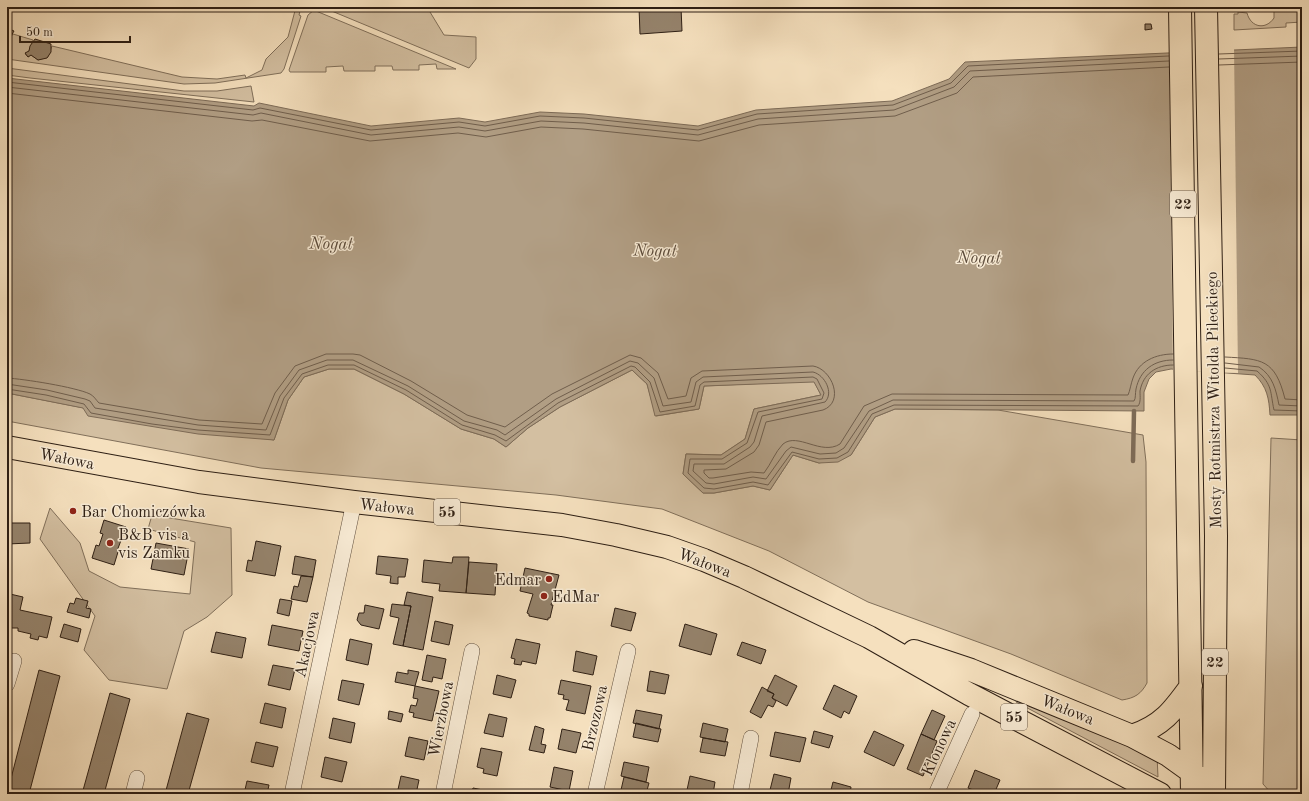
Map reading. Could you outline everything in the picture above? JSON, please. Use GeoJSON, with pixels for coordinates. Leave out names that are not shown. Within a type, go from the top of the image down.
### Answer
{"type":"FeatureCollection","features":[{"type":"Feature","properties":{"kind":"main road","name":"Mosty Rotmistrza Witolda Pileckiego"},"geometry":{"type":"LineString","coordinates":[[1180,7],[1191,686]]}},
{"type":"Feature","properties":{"kind":"main road","name":"Mosty Rotmistrza Witolda Pileckiego"},"geometry":{"type":"LineString","coordinates":[[1206,7],[1216,536],[1217,792]]}},
{"type":"Feature","properties":{"kind":"main road","name":"Wałowa"},"geometry":{"type":"LineString","coordinates":[[7,447],[199,482],[354,502],[562,525],[616,535],[667,548],[704,560],[744,576],[869,637],[969,694],[1160,794]]}},
{"type":"Feature","properties":{"kind":"main road","name":"Wałowa"},"geometry":{"type":"LineString","coordinates":[[869,637],[971,670],[1132,736],[1168,754],[1217,792]]}},
{"type":"Feature","properties":{"kind":"main road"},"geometry":{"type":"LineString","coordinates":[[1132,736],[1143,732],[1164,720],[1172,712],[1191,686]]}},
{"type":"Feature","properties":{"kind":"main road","name":"22"},"geometry":{"type":"LineString","coordinates":[[1191,686],[1192,794]]}},
{"type":"Feature","properties":{"kind":"street","name":"Akacjowa"},"geometry":{"type":"LineString","coordinates":[[292,794],[354,502]]}},
{"type":"Feature","properties":{"kind":"street","name":"Wierzbowa"},"geometry":{"type":"LineString","coordinates":[[443,794],[472,651]]}},
{"type":"Feature","properties":{"kind":"street","name":"Brzozowa"},"geometry":{"type":"LineString","coordinates":[[595,794],[628,651]]}},
{"type":"Feature","properties":{"kind":"street"},"geometry":{"type":"LineString","coordinates":[[7,684],[14,661]]}},
{"type":"Feature","properties":{"kind":"street","name":"Klonowa"},"geometry":{"type":"LineString","coordinates":[[936,794],[972,714]]}},
{"type":"Feature","properties":{"kind":"street"},"geometry":{"type":"LineString","coordinates":[[740,794],[751,738]]}},
{"type":"Feature","properties":{"kind":"street"},"geometry":{"type":"LineString","coordinates":[[133,794],[137,778]]}},
{"type":"Feature","properties":{"kind":"shaded area"},"geometry":{"type":"Polygon","coordinates":[[[296,7],[301,7],[299,15],[301,16],[284,69],[281,73],[215,83],[184,84],[7,59],[7,43],[13,34],[33,40],[29,51],[25,54],[28,57],[31,55],[38,60],[48,57],[52,46],[182,77],[217,79],[245,75],[246,78],[262,70],[266,59],[288,37],[296,7]]]}},
{"type":"Feature","properties":{"kind":"shaded area"},"geometry":{"type":"Polygon","coordinates":[[[322,7],[434,7],[430,12],[444,35],[476,37],[476,59],[469,68],[322,7]]]}},
{"type":"Feature","properties":{"kind":"shaded area"},"geometry":{"type":"Polygon","coordinates":[[[1274,7],[1302,7],[1302,22],[1286,23],[1286,27],[1234,30],[1234,14],[1238,14],[1238,12],[1247,13],[1252,22],[1259,26],[1263,26],[1271,22],[1274,18],[1274,7]]]}},
{"type":"Feature","properties":{"kind":"shaded area"},"geometry":{"type":"Polygon","coordinates":[[[314,10],[456,69],[437,69],[436,64],[419,65],[419,70],[393,70],[392,66],[375,66],[375,71],[344,71],[343,66],[326,67],[326,72],[290,72],[289,70],[308,15],[314,10]]]}},
{"type":"Feature","properties":{"kind":"shaded area"},"geometry":{"type":"Polygon","coordinates":[[[7,68],[184,91],[217,91],[251,86],[254,102],[7,75],[7,68]]]}},
{"type":"Feature","properties":{"kind":"shaded area"},"geometry":{"type":"Polygon","coordinates":[[[329,369],[354,369],[404,394],[461,429],[494,439],[506,447],[528,428],[560,407],[632,370],[647,384],[656,416],[699,409],[704,386],[814,381],[821,395],[754,409],[745,439],[721,455],[686,454],[683,474],[703,493],[714,493],[753,486],[770,490],[793,455],[819,463],[851,455],[875,417],[895,409],[998,410],[1143,435],[1146,462],[1147,683],[1137,695],[1122,700],[1011,654],[868,602],[769,551],[662,509],[556,495],[261,468],[7,421],[7,393],[84,408],[274,440],[288,400],[304,377],[329,369]]]}},
{"type":"Feature","properties":{"kind":"shaded area"},"geometry":{"type":"Polygon","coordinates":[[[1271,438],[1302,440],[1302,794],[1272,794],[1263,784],[1271,438]]]}},
{"type":"Feature","properties":{"kind":"shaded area"},"geometry":{"type":"Polygon","coordinates":[[[50,508],[80,543],[89,571],[120,587],[190,594],[195,542],[148,529],[152,515],[231,528],[232,595],[207,617],[184,631],[167,689],[109,680],[84,650],[95,616],[40,539],[50,508]]]}},
{"type":"Feature","properties":{"kind":"shaded area"},"geometry":{"type":"Polygon","coordinates":[[[1019,695],[1157,755],[1158,777],[1016,702],[1019,695]]]}},
{"type":"Feature","properties":{"kind":"water","name":"Nogat"},"geometry":{"type":"Polygon","coordinates":[[[1302,47],[1302,415],[1270,415],[1267,393],[1255,375],[1171,369],[1156,372],[1149,379],[1144,392],[1144,411],[895,409],[875,417],[851,455],[838,462],[819,463],[793,455],[770,490],[753,486],[714,493],[703,493],[683,474],[686,454],[721,455],[745,439],[754,409],[821,395],[814,382],[704,386],[699,409],[655,416],[647,384],[632,370],[560,407],[528,428],[506,447],[494,439],[461,429],[404,394],[354,369],[329,369],[304,377],[288,400],[274,440],[198,434],[88,416],[83,408],[7,393],[7,78],[254,106],[259,103],[371,126],[459,118],[485,122],[540,112],[584,114],[698,126],[756,110],[892,101],[949,79],[965,62],[1302,47]]]}},
{"type":"Feature","properties":{"kind":"pier"},"geometry":{"type":"Polygon","coordinates":[[[1234,47],[1238,373],[1173,371],[1169,50],[1234,47]]]}},
{"type":"Feature","properties":{"kind":"building"},"geometry":{"type":"Polygon","coordinates":[[[639,7],[681,7],[682,31],[640,34],[639,7]]]}},
{"type":"Feature","properties":{"kind":"building"},"geometry":{"type":"Polygon","coordinates":[[[818,7],[818,8],[798,8],[818,7]]]}},
{"type":"Feature","properties":{"kind":"building"},"geometry":{"type":"Polygon","coordinates":[[[824,7],[876,7],[876,10],[851,11],[851,9],[824,7]]]}},
{"type":"Feature","properties":{"kind":"building"},"geometry":{"type":"Polygon","coordinates":[[[884,7],[911,7],[911,8],[884,10],[884,7]]]}},
{"type":"Feature","properties":{"kind":"building"},"geometry":{"type":"Polygon","coordinates":[[[1145,24],[1151,24],[1152,29],[1145,30],[1145,24]]]}},
{"type":"Feature","properties":{"kind":"building"},"geometry":{"type":"Polygon","coordinates":[[[7,28],[14,31],[7,43],[7,28]]]}},
{"type":"Feature","properties":{"kind":"building"},"geometry":{"type":"Polygon","coordinates":[[[35,39],[51,44],[51,52],[47,58],[38,60],[31,55],[28,57],[25,53],[29,51],[30,46],[35,39]]]}},
{"type":"Feature","properties":{"kind":"building","name":"B&B vis a vis Zamku"},"geometry":{"type":"Polygon","coordinates":[[[104,520],[126,527],[117,551],[114,565],[92,558],[96,545],[99,546],[103,534],[100,533],[104,520]]]}},
{"type":"Feature","properties":{"kind":"building"},"geometry":{"type":"Polygon","coordinates":[[[7,523],[30,523],[30,543],[7,544],[7,523]]]}},
{"type":"Feature","properties":{"kind":"building"},"geometry":{"type":"Polygon","coordinates":[[[256,541],[281,546],[275,576],[246,571],[248,560],[252,561],[256,541]]]}},
{"type":"Feature","properties":{"kind":"building"},"geometry":{"type":"Polygon","coordinates":[[[156,543],[189,549],[184,575],[151,569],[156,543]]]}},
{"type":"Feature","properties":{"kind":"building"},"geometry":{"type":"Polygon","coordinates":[[[7,544],[9,561],[7,561],[7,544]]]}},
{"type":"Feature","properties":{"kind":"building"},"geometry":{"type":"Polygon","coordinates":[[[295,556],[316,560],[313,577],[292,574],[295,556]]]}},
{"type":"Feature","properties":{"kind":"building"},"geometry":{"type":"Polygon","coordinates":[[[378,556],[408,559],[405,577],[398,577],[398,584],[390,583],[391,576],[376,574],[378,556]]]}},
{"type":"Feature","properties":{"kind":"building"},"geometry":{"type":"Polygon","coordinates":[[[453,557],[469,557],[466,593],[439,591],[440,584],[422,582],[424,560],[452,563],[453,557]]]}},
{"type":"Feature","properties":{"kind":"building"},"geometry":{"type":"Polygon","coordinates":[[[469,562],[497,564],[495,595],[466,593],[469,562]]]}},
{"type":"Feature","properties":{"kind":"building","name":"EdMar"},"geometry":{"type":"Polygon","coordinates":[[[525,568],[559,575],[551,605],[553,605],[550,618],[548,618],[548,620],[529,616],[527,613],[533,594],[520,591],[525,568]]]}},
{"type":"Feature","properties":{"kind":"building"},"geometry":{"type":"Polygon","coordinates":[[[301,576],[313,577],[307,602],[291,599],[294,586],[298,587],[301,576]]]}},
{"type":"Feature","properties":{"kind":"building"},"geometry":{"type":"Polygon","coordinates":[[[407,592],[433,597],[423,650],[403,646],[411,606],[404,605],[407,592]]]}},
{"type":"Feature","properties":{"kind":"building"},"geometry":{"type":"Polygon","coordinates":[[[10,594],[23,597],[20,610],[52,617],[47,638],[39,636],[38,640],[30,638],[31,634],[18,631],[18,628],[7,628],[7,595],[10,596],[10,594]]]}},
{"type":"Feature","properties":{"kind":"building"},"geometry":{"type":"Polygon","coordinates":[[[76,598],[88,601],[86,608],[91,609],[89,618],[67,612],[70,603],[74,604],[76,598]]]}},
{"type":"Feature","properties":{"kind":"building"},"geometry":{"type":"Polygon","coordinates":[[[280,599],[292,601],[289,616],[277,613],[280,599]]]}},
{"type":"Feature","properties":{"kind":"building"},"geometry":{"type":"Polygon","coordinates":[[[392,604],[411,606],[403,646],[393,644],[399,618],[390,616],[392,604]]]}},
{"type":"Feature","properties":{"kind":"building"},"geometry":{"type":"Polygon","coordinates":[[[365,605],[384,609],[379,629],[361,625],[357,620],[359,613],[364,613],[365,605]]]}},
{"type":"Feature","properties":{"kind":"building"},"geometry":{"type":"Polygon","coordinates":[[[615,608],[636,613],[631,631],[611,626],[615,608]]]}},
{"type":"Feature","properties":{"kind":"building"},"geometry":{"type":"Polygon","coordinates":[[[435,621],[453,625],[449,645],[431,641],[435,621]]]}},
{"type":"Feature","properties":{"kind":"building"},"geometry":{"type":"Polygon","coordinates":[[[64,624],[81,629],[78,642],[60,637],[64,624]]]}},
{"type":"Feature","properties":{"kind":"building"},"geometry":{"type":"Polygon","coordinates":[[[685,624],[717,634],[711,655],[679,646],[685,624]]]}},
{"type":"Feature","properties":{"kind":"building"},"geometry":{"type":"Polygon","coordinates":[[[272,625],[303,631],[299,651],[268,645],[272,625]]]}},
{"type":"Feature","properties":{"kind":"building"},"geometry":{"type":"Polygon","coordinates":[[[216,632],[246,638],[242,658],[211,652],[216,632]]]}},
{"type":"Feature","properties":{"kind":"building"},"geometry":{"type":"Polygon","coordinates":[[[350,639],[372,644],[368,665],[346,660],[350,639]]]}},
{"type":"Feature","properties":{"kind":"building"},"geometry":{"type":"Polygon","coordinates":[[[516,639],[540,644],[536,664],[522,661],[521,665],[514,664],[515,659],[511,658],[516,639]]]}},
{"type":"Feature","properties":{"kind":"building"},"geometry":{"type":"Polygon","coordinates":[[[742,642],[766,650],[761,664],[737,655],[742,642]]]}},
{"type":"Feature","properties":{"kind":"building"},"geometry":{"type":"Polygon","coordinates":[[[576,651],[597,656],[593,675],[573,671],[576,651]]]}},
{"type":"Feature","properties":{"kind":"building"},"geometry":{"type":"Polygon","coordinates":[[[427,655],[446,659],[442,679],[433,677],[432,682],[422,680],[427,655]]]}},
{"type":"Feature","properties":{"kind":"building"},"geometry":{"type":"Polygon","coordinates":[[[273,665],[295,669],[290,690],[268,685],[273,665]]]}},
{"type":"Feature","properties":{"kind":"building"},"geometry":{"type":"Polygon","coordinates":[[[39,670],[60,676],[29,794],[7,794],[39,670]]]}},
{"type":"Feature","properties":{"kind":"building"},"geometry":{"type":"Polygon","coordinates":[[[408,670],[419,672],[415,686],[395,682],[397,672],[408,674],[408,670]]]}},
{"type":"Feature","properties":{"kind":"building"},"geometry":{"type":"Polygon","coordinates":[[[650,671],[669,675],[665,694],[647,691],[650,671]]]}},
{"type":"Feature","properties":{"kind":"building"},"geometry":{"type":"Polygon","coordinates":[[[497,675],[516,680],[511,698],[493,694],[497,675]]]}},
{"type":"Feature","properties":{"kind":"building"},"geometry":{"type":"Polygon","coordinates":[[[775,675],[797,686],[787,706],[772,698],[774,694],[767,691],[775,675]]]}},
{"type":"Feature","properties":{"kind":"building"},"geometry":{"type":"Polygon","coordinates":[[[342,680],[364,684],[359,705],[338,700],[342,680]]]}},
{"type":"Feature","properties":{"kind":"building"},"geometry":{"type":"Polygon","coordinates":[[[561,680],[591,686],[585,714],[566,710],[569,700],[563,699],[564,695],[558,694],[561,680]]]}},
{"type":"Feature","properties":{"kind":"building"},"geometry":{"type":"Polygon","coordinates":[[[834,685],[857,696],[849,714],[844,711],[841,718],[823,709],[834,685]]]}},
{"type":"Feature","properties":{"kind":"building"},"geometry":{"type":"Polygon","coordinates":[[[415,686],[439,691],[432,721],[413,717],[414,713],[409,712],[411,705],[416,706],[418,699],[413,698],[415,686]]]}},
{"type":"Feature","properties":{"kind":"building"},"geometry":{"type":"Polygon","coordinates":[[[762,687],[774,694],[772,698],[776,701],[773,707],[768,705],[761,718],[750,712],[762,687]]]}},
{"type":"Feature","properties":{"kind":"building"},"geometry":{"type":"Polygon","coordinates":[[[110,693],[130,699],[104,794],[82,794],[110,693]]]}},
{"type":"Feature","properties":{"kind":"building"},"geometry":{"type":"Polygon","coordinates":[[[265,703],[286,708],[282,728],[260,723],[265,703]]]}},
{"type":"Feature","properties":{"kind":"building"},"geometry":{"type":"Polygon","coordinates":[[[636,710],[662,715],[659,729],[633,723],[636,710]]]}},
{"type":"Feature","properties":{"kind":"building"},"geometry":{"type":"Polygon","coordinates":[[[932,710],[945,716],[934,740],[921,734],[932,710]]]}},
{"type":"Feature","properties":{"kind":"building"},"geometry":{"type":"Polygon","coordinates":[[[389,711],[403,714],[401,722],[388,719],[389,711]]]}},
{"type":"Feature","properties":{"kind":"building"},"geometry":{"type":"Polygon","coordinates":[[[187,713],[209,719],[188,794],[165,794],[187,713]]]}},
{"type":"Feature","properties":{"kind":"building"},"geometry":{"type":"Polygon","coordinates":[[[489,714],[507,718],[503,737],[484,733],[489,714]]]}},
{"type":"Feature","properties":{"kind":"building"},"geometry":{"type":"Polygon","coordinates":[[[333,718],[355,723],[351,743],[329,738],[333,718]]]}},
{"type":"Feature","properties":{"kind":"building"},"geometry":{"type":"Polygon","coordinates":[[[636,723],[661,729],[658,742],[633,737],[636,723]]]}},
{"type":"Feature","properties":{"kind":"building"},"geometry":{"type":"Polygon","coordinates":[[[703,723],[728,729],[725,742],[700,737],[703,723]]]}},
{"type":"Feature","properties":{"kind":"building"},"geometry":{"type":"Polygon","coordinates":[[[535,726],[544,729],[541,744],[546,745],[544,753],[529,750],[535,726]]]}},
{"type":"Feature","properties":{"kind":"building"},"geometry":{"type":"Polygon","coordinates":[[[562,729],[581,733],[576,753],[558,749],[562,729]]]}},
{"type":"Feature","properties":{"kind":"building"},"geometry":{"type":"Polygon","coordinates":[[[814,731],[833,736],[829,748],[811,743],[814,731]]]}},
{"type":"Feature","properties":{"kind":"building"},"geometry":{"type":"Polygon","coordinates":[[[874,731],[904,745],[894,766],[864,752],[874,731]]]}},
{"type":"Feature","properties":{"kind":"building"},"geometry":{"type":"Polygon","coordinates":[[[775,732],[806,738],[800,762],[770,756],[775,732]]]}},
{"type":"Feature","properties":{"kind":"building"},"geometry":{"type":"Polygon","coordinates":[[[921,734],[937,741],[923,776],[907,769],[921,734]]]}},
{"type":"Feature","properties":{"kind":"building"},"geometry":{"type":"Polygon","coordinates":[[[409,737],[428,741],[424,760],[405,756],[409,737]]]}},
{"type":"Feature","properties":{"kind":"building"},"geometry":{"type":"Polygon","coordinates":[[[703,738],[728,742],[725,756],[700,752],[703,738]]]}},
{"type":"Feature","properties":{"kind":"building"},"geometry":{"type":"Polygon","coordinates":[[[256,742],[278,747],[273,767],[251,762],[256,742]]]}},
{"type":"Feature","properties":{"kind":"building"},"geometry":{"type":"Polygon","coordinates":[[[481,748],[502,752],[497,776],[483,773],[484,769],[477,767],[481,748]]]}},
{"type":"Feature","properties":{"kind":"building"},"geometry":{"type":"Polygon","coordinates":[[[325,757],[347,762],[342,782],[321,777],[325,757]]]}},
{"type":"Feature","properties":{"kind":"building"},"geometry":{"type":"Polygon","coordinates":[[[624,762],[649,767],[646,782],[621,776],[624,762]]]}},
{"type":"Feature","properties":{"kind":"building"},"geometry":{"type":"Polygon","coordinates":[[[554,767],[573,771],[569,791],[550,787],[554,767]]]}},
{"type":"Feature","properties":{"kind":"building"},"geometry":{"type":"Polygon","coordinates":[[[975,770],[1000,780],[994,794],[984,794],[968,788],[975,770]]]}},
{"type":"Feature","properties":{"kind":"building"},"geometry":{"type":"Polygon","coordinates":[[[774,774],[791,778],[788,794],[769,794],[774,774]]]}},
{"type":"Feature","properties":{"kind":"building"},"geometry":{"type":"Polygon","coordinates":[[[401,776],[419,780],[416,794],[397,794],[401,776]]]}},
{"type":"Feature","properties":{"kind":"building"},"geometry":{"type":"Polygon","coordinates":[[[690,776],[715,782],[713,794],[687,790],[690,776]]]}},
{"type":"Feature","properties":{"kind":"building"},"geometry":{"type":"Polygon","coordinates":[[[624,777],[649,783],[646,794],[621,790],[624,777]]]}},
{"type":"Feature","properties":{"kind":"building"},"geometry":{"type":"Polygon","coordinates":[[[247,781],[269,785],[267,794],[244,794],[247,781]]]}},
{"type":"Feature","properties":{"kind":"building"},"geometry":{"type":"Polygon","coordinates":[[[833,782],[851,787],[850,794],[830,794],[833,782]]]}},
{"type":"Feature","properties":{"kind":"building"},"geometry":{"type":"Polygon","coordinates":[[[473,788],[493,792],[493,794],[471,794],[473,788]]]}},
{"type":"Feature","properties":{"kind":"building"},"geometry":{"type":"Polygon","coordinates":[[[880,790],[897,794],[879,794],[880,790]]]}},
{"type":"Feature","properties":{"kind":"building"},"geometry":{"type":"Polygon","coordinates":[[[690,791],[706,794],[689,794],[690,791]]]}},
{"type":"Feature","properties":{"kind":"waterway"},"geometry":{"type":"LineString","coordinates":[[1133,461],[1134,411]]}},
{"type":"Feature","properties":{"kind":"place","name":"Bar Chomiczówka"},"geometry":{"type":"Point","coordinates":[73,511]}},
{"type":"Feature","properties":{"kind":"place","name":"B&B vis a vis Zamku"},"geometry":{"type":"Point","coordinates":[110,543]}},
{"type":"Feature","properties":{"kind":"place","name":"Edmar"},"geometry":{"type":"Point","coordinates":[549,579]}},
{"type":"Feature","properties":{"kind":"place","name":"EdMar"},"geometry":{"type":"Point","coordinates":[544,596]}}]}
